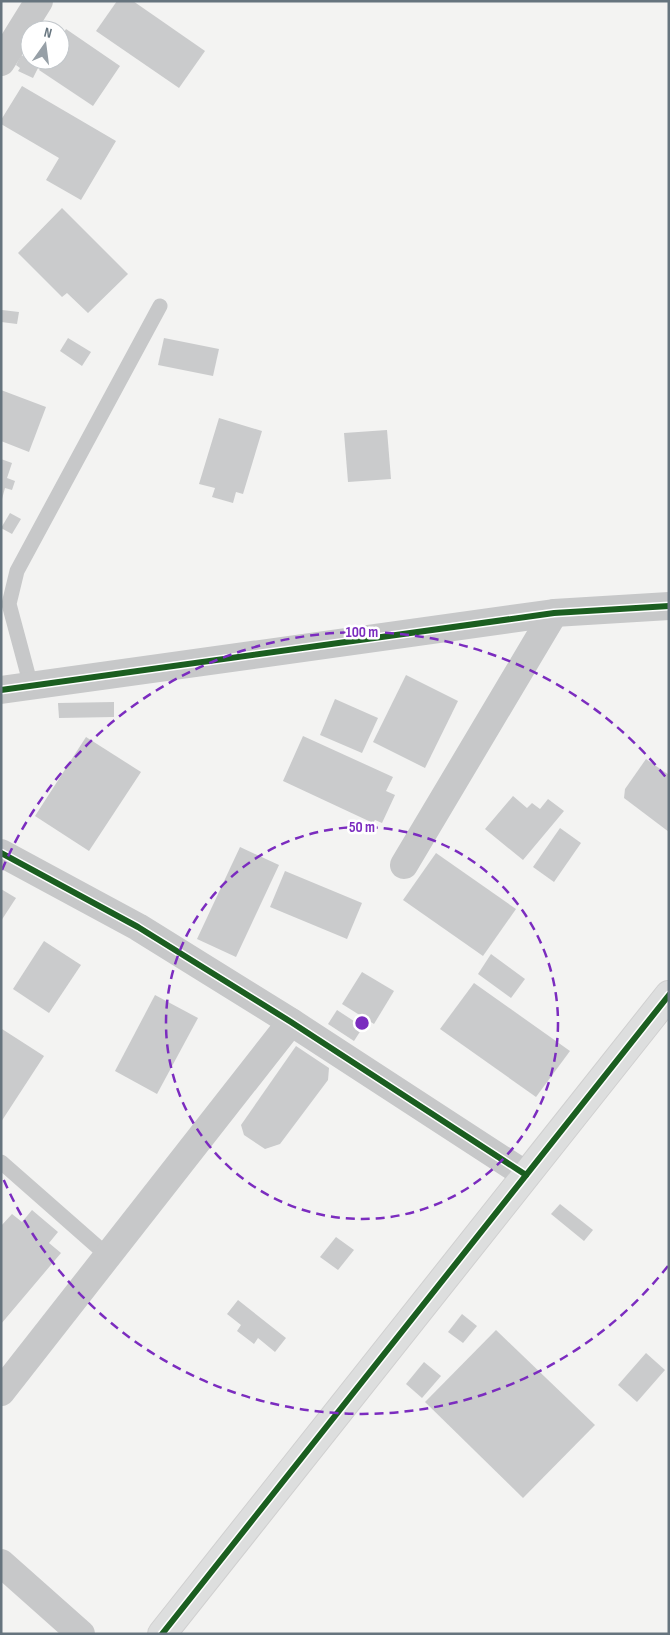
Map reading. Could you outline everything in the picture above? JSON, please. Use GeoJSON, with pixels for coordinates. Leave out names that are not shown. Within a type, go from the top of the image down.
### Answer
{"type":"FeatureCollection","features":[{"type":"Feature","properties":{"kind":"street"},"geometry":{"type":"LineString","coordinates":[[1,62],[39,1]]}},
{"type":"Feature","properties":{"kind":"street"},"geometry":{"type":"LineString","coordinates":[[1,690],[554,613],[669,606]]}},
{"type":"Feature","properties":{"kind":"street"},"geometry":{"type":"LineString","coordinates":[[404,865],[554,613]]}},
{"type":"Feature","properties":{"kind":"street"},"geometry":{"type":"LineString","coordinates":[[1,853],[138,927],[291,1022],[526,1175]]}},
{"type":"Feature","properties":{"kind":"street"},"geometry":{"type":"LineString","coordinates":[[162,1634],[669,995]]}},
{"type":"Feature","properties":{"kind":"street"},"geometry":{"type":"LineString","coordinates":[[1,1392],[291,1022]]}},
{"type":"Feature","properties":{"kind":"street"},"geometry":{"type":"LineString","coordinates":[[1,1563],[81,1634]]}},
{"type":"Feature","properties":{"kind":"lane"},"geometry":{"type":"LineString","coordinates":[[31,686],[9,604],[17,571],[160,306]]}},
{"type":"Feature","properties":{"kind":"lane"},"geometry":{"type":"LineString","coordinates":[[1,1162],[108,1256]]}},
{"type":"Feature","properties":{"kind":"building"},"geometry":{"type":"Polygon","coordinates":[[[117,1],[133,1],[205,51],[179,88],[96,31],[117,1]]]}},
{"type":"Feature","properties":{"kind":"building"},"geometry":{"type":"Polygon","coordinates":[[[70,32],[120,66],[93,106],[39,70],[70,70],[70,32]]]}},
{"type":"Feature","properties":{"kind":"building"},"geometry":{"type":"Polygon","coordinates":[[[20,57],[20,68],[16,65],[20,57]]]}},
{"type":"Feature","properties":{"kind":"building"},"geometry":{"type":"Polygon","coordinates":[[[20,68],[20,70],[37,70],[33,78],[18,71],[20,68]]]}},
{"type":"Feature","properties":{"kind":"building"},"geometry":{"type":"Polygon","coordinates":[[[22,86],[116,141],[81,200],[46,180],[59,158],[1,124],[1,120],[22,86]]]}},
{"type":"Feature","properties":{"kind":"building"},"geometry":{"type":"Polygon","coordinates":[[[62,208],[128,274],[88,313],[67,293],[62,297],[18,253],[62,208]]]}},
{"type":"Feature","properties":{"kind":"building"},"geometry":{"type":"Polygon","coordinates":[[[2,310],[19,312],[17,324],[1,322],[2,310]]]}},
{"type":"Feature","properties":{"kind":"building"},"geometry":{"type":"Polygon","coordinates":[[[68,338],[91,352],[82,366],[60,351],[68,338]]]}},
{"type":"Feature","properties":{"kind":"building"},"geometry":{"type":"Polygon","coordinates":[[[164,338],[219,349],[213,376],[158,365],[164,338]]]}},
{"type":"Feature","properties":{"kind":"building"},"geometry":{"type":"Polygon","coordinates":[[[1,390],[46,407],[29,452],[1,441],[1,390]]]}},
{"type":"Feature","properties":{"kind":"building"},"geometry":{"type":"Polygon","coordinates":[[[219,418],[262,431],[243,494],[236,492],[233,503],[212,497],[215,488],[199,484],[219,418]]]}},
{"type":"Feature","properties":{"kind":"building"},"geometry":{"type":"Polygon","coordinates":[[[387,430],[391,479],[348,482],[344,433],[387,430]]]}},
{"type":"Feature","properties":{"kind":"building"},"geometry":{"type":"Polygon","coordinates":[[[1,459],[12,463],[7,478],[15,481],[12,490],[5,488],[2,499],[1,459]]]}},
{"type":"Feature","properties":{"kind":"building"},"geometry":{"type":"Polygon","coordinates":[[[10,513],[21,519],[12,534],[1,528],[10,513]]]}},
{"type":"Feature","properties":{"kind":"building"},"geometry":{"type":"Polygon","coordinates":[[[406,675],[458,701],[425,768],[373,742],[406,675]]]}},
{"type":"Feature","properties":{"kind":"building"},"geometry":{"type":"Polygon","coordinates":[[[335,699],[378,718],[362,753],[320,735],[335,699]]]}},
{"type":"Feature","properties":{"kind":"building"},"geometry":{"type":"Polygon","coordinates":[[[114,702],[114,717],[59,718],[58,703],[114,702]]]}},
{"type":"Feature","properties":{"kind":"building"},"geometry":{"type":"Polygon","coordinates":[[[303,736],[393,777],[386,791],[395,795],[382,823],[375,820],[373,823],[283,781],[303,736]]]}},
{"type":"Feature","properties":{"kind":"building"},"geometry":{"type":"Polygon","coordinates":[[[86,737],[141,772],[89,851],[35,816],[86,737]]]}},
{"type":"Feature","properties":{"kind":"building"},"geometry":{"type":"Polygon","coordinates":[[[646,759],[669,775],[669,832],[624,798],[625,789],[646,759]]]}},
{"type":"Feature","properties":{"kind":"building"},"geometry":{"type":"Polygon","coordinates":[[[513,796],[527,808],[532,803],[540,809],[548,799],[564,811],[523,860],[485,829],[513,796]]]}},
{"type":"Feature","properties":{"kind":"building"},"geometry":{"type":"Polygon","coordinates":[[[560,828],[581,843],[554,882],[533,867],[560,828]]]}},
{"type":"Feature","properties":{"kind":"building"},"geometry":{"type":"Polygon","coordinates":[[[240,847],[279,865],[236,957],[197,939],[240,847]]]}},
{"type":"Feature","properties":{"kind":"building"},"geometry":{"type":"Polygon","coordinates":[[[436,853],[516,909],[483,956],[403,900],[436,853]]]}},
{"type":"Feature","properties":{"kind":"building"},"geometry":{"type":"Polygon","coordinates":[[[285,871],[362,903],[347,939],[270,907],[285,871]]]}},
{"type":"Feature","properties":{"kind":"building"},"geometry":{"type":"Polygon","coordinates":[[[1,889],[16,898],[1,921],[1,889]]]}},
{"type":"Feature","properties":{"kind":"building"},"geometry":{"type":"Polygon","coordinates":[[[44,941],[81,965],[49,1013],[13,989],[44,941]]]}},
{"type":"Feature","properties":{"kind":"building"},"geometry":{"type":"Polygon","coordinates":[[[491,954],[525,979],[511,998],[478,974],[491,954]]]}},
{"type":"Feature","properties":{"kind":"building"},"geometry":{"type":"Polygon","coordinates":[[[362,972],[394,991],[374,1024],[342,1004],[362,972]]]}},
{"type":"Feature","properties":{"kind":"building"},"geometry":{"type":"Polygon","coordinates":[[[474,983],[570,1051],[536,1097],[440,1029],[474,983]]]}},
{"type":"Feature","properties":{"kind":"building"},"geometry":{"type":"Polygon","coordinates":[[[155,995],[198,1018],[157,1094],[115,1071],[155,995]]]}},
{"type":"Feature","properties":{"kind":"building"},"geometry":{"type":"Polygon","coordinates":[[[337,1010],[363,1027],[354,1041],[328,1024],[337,1010]]]}},
{"type":"Feature","properties":{"kind":"building"},"geometry":{"type":"Polygon","coordinates":[[[2,1029],[44,1056],[1,1122],[1,1031],[2,1029]]]}},
{"type":"Feature","properties":{"kind":"building"},"geometry":{"type":"Polygon","coordinates":[[[296,1046],[329,1068],[328,1080],[280,1144],[265,1149],[244,1135],[241,1125],[296,1046]]]}},
{"type":"Feature","properties":{"kind":"building"},"geometry":{"type":"Polygon","coordinates":[[[560,1204],[593,1230],[584,1241],[551,1214],[560,1204]]]}},
{"type":"Feature","properties":{"kind":"building"},"geometry":{"type":"Polygon","coordinates":[[[32,1210],[58,1232],[49,1243],[61,1253],[1,1324],[1,1226],[12,1214],[22,1222],[32,1210]]]}},
{"type":"Feature","properties":{"kind":"building"},"geometry":{"type":"Polygon","coordinates":[[[336,1237],[354,1250],[338,1270],[320,1257],[336,1237]]]}},
{"type":"Feature","properties":{"kind":"building"},"geometry":{"type":"Polygon","coordinates":[[[238,1300],[286,1338],[275,1352],[258,1338],[254,1344],[237,1331],[241,1325],[227,1314],[238,1300]]]}},
{"type":"Feature","properties":{"kind":"building"},"geometry":{"type":"Polygon","coordinates":[[[462,1314],[477,1326],[463,1343],[448,1332],[462,1314]]]}},
{"type":"Feature","properties":{"kind":"building"},"geometry":{"type":"Polygon","coordinates":[[[496,1330],[595,1425],[523,1498],[425,1402],[496,1330]]]}},
{"type":"Feature","properties":{"kind":"building"},"geometry":{"type":"Polygon","coordinates":[[[646,1353],[665,1370],[637,1402],[618,1385],[646,1353]]]}},
{"type":"Feature","properties":{"kind":"building"},"geometry":{"type":"Polygon","coordinates":[[[424,1362],[441,1376],[422,1398],[406,1384],[424,1362]]]}},
{"type":"Feature","properties":{"kind":"cycle path"},"geometry":{"type":"LineString","coordinates":[[1,690],[554,613],[669,606]]}},
{"type":"Feature","properties":{"kind":"cycle path"},"geometry":{"type":"LineString","coordinates":[[1,853],[138,927],[291,1022],[526,1175]]}},
{"type":"Feature","properties":{"kind":"cycle path"},"geometry":{"type":"LineString","coordinates":[[162,1634],[669,995]]}}]}
